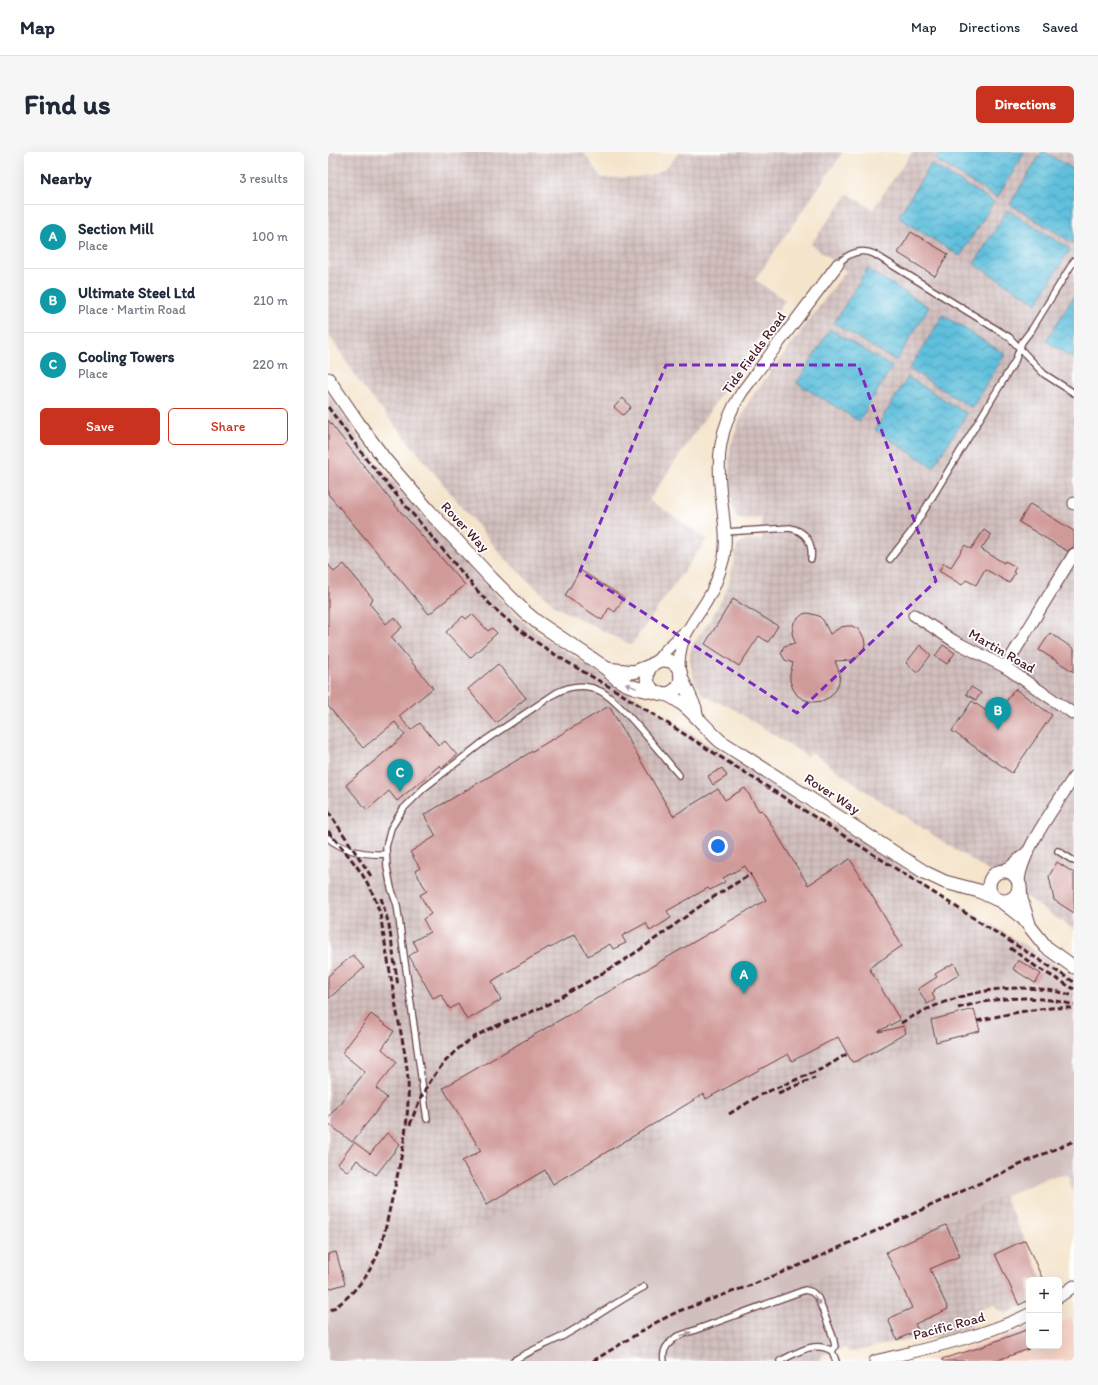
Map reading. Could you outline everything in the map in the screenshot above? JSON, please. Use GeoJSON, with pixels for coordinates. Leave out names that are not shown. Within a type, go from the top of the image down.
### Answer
{"type":"FeatureCollection","features":[{"type":"Feature","properties":{"kind":"street","name":"Tide Fields Road"},"geometry":{"type":"LineString","coordinates":[[680,672],[683,641],[718,578],[724,555],[725,532],[718,464],[720,445],[728,418],[742,392],[838,264]]}},
{"type":"Feature","properties":{"kind":"street","name":"Rover Way"},"geometry":{"type":"LineString","coordinates":[[328,379],[386,461],[429,511],[492,579],[537,622],[607,669],[612,676],[626,684],[636,688],[663,693],[674,698],[696,716],[711,733],[740,754],[926,873],[945,882],[983,892],[998,900],[1015,911],[1030,926],[1046,947],[1074,967]]}},
{"type":"Feature","properties":{"kind":"street"},"geometry":{"type":"LineString","coordinates":[[1005,667],[1074,554]]}},
{"type":"Feature","properties":{"kind":"street","name":"Martin Road"},"geometry":{"type":"LineString","coordinates":[[914,615],[954,641],[1005,667],[1074,714]]}},
{"type":"Feature","properties":{"kind":"street","name":"Tide Fields Road"},"geometry":{"type":"LineString","coordinates":[[654,664],[666,650],[689,629]]}},
{"type":"Feature","properties":{"kind":"street"},"geometry":{"type":"LineString","coordinates":[[661,660],[671,661],[680,672],[677,687],[670,693],[663,693],[652,689],[647,680],[649,670],[654,664],[661,660]]}},
{"type":"Feature","properties":{"kind":"street","name":"Rover Way"},"geometry":{"type":"LineString","coordinates":[[607,669],[634,672],[654,664]]}},
{"type":"Feature","properties":{"kind":"street","name":"Rover Way"},"geometry":{"type":"LineString","coordinates":[[680,672],[695,708],[696,716]]}},
{"type":"Feature","properties":{"kind":"street"},"geometry":{"type":"LineString","coordinates":[[1029,850],[990,881],[990,891],[998,900],[1010,901],[1019,891],[1022,868],[1029,850],[1074,777]]}},
{"type":"Feature","properties":{"kind":"street"},"geometry":{"type":"LineString","coordinates":[[997,874],[1010,872],[1014,874],[1019,883]]}},
{"type":"Feature","properties":{"kind":"street","name":"Rover Way"},"geometry":{"type":"LineString","coordinates":[[959,886],[982,882],[997,874]]}},
{"type":"Feature","properties":{"kind":"street","name":"Rover Way"},"geometry":{"type":"LineString","coordinates":[[1019,883],[1022,902],[1030,926]]}},
{"type":"Feature","properties":{"kind":"street"},"geometry":{"type":"LineString","coordinates":[[1062,1294],[1074,1286]]}},
{"type":"Feature","properties":{"kind":"street","name":"Pacific Road"},"geometry":{"type":"LineString","coordinates":[[875,1361],[971,1338],[994,1330],[1026,1315]]}},
{"type":"Feature","properties":{"kind":"lane"},"geometry":{"type":"LineString","coordinates":[[838,264],[852,253],[870,252],[1009,337],[1044,374],[1074,393]]}},
{"type":"Feature","properties":{"kind":"lane"},"geometry":{"type":"LineString","coordinates":[[890,559],[911,532],[1016,361],[1022,342],[1032,329],[1074,261]]}},
{"type":"Feature","properties":{"kind":"lane"},"geometry":{"type":"LineString","coordinates":[[725,532],[790,528],[795,529],[802,532],[810,543],[812,548],[811,559]]}},
{"type":"Feature","properties":{"kind":"lane"},"geometry":{"type":"LineString","coordinates":[[427,1119],[407,981],[400,919],[396,899],[391,888],[386,854],[387,841],[395,821],[403,809],[417,795],[497,732],[556,693],[570,687],[590,688],[599,690],[607,695],[629,716],[680,775]]}},
{"type":"Feature","properties":{"kind":"lane"},"geometry":{"type":"LineString","coordinates":[[328,838],[340,846],[355,851],[370,854],[386,854]]}},
{"type":"Feature","properties":{"kind":"lane"},"geometry":{"type":"LineString","coordinates":[[1058,851],[1074,861]]}},
{"type":"Feature","properties":{"kind":"lane"},"geometry":{"type":"LineString","coordinates":[[513,1361],[571,1332],[644,1287]]}},
{"type":"Feature","properties":{"kind":"lane"},"geometry":{"type":"LineString","coordinates":[[664,1361],[663,1352],[667,1345],[676,1338],[805,1290],[812,1292],[818,1298],[833,1337],[834,1346],[832,1351],[836,1361]]}},
{"type":"Feature","properties":{"kind":"lane"},"geometry":{"type":"LineString","coordinates":[[780,1361],[812,1347],[820,1346],[832,1351]]}},
{"type":"Feature","properties":{"kind":"highlighted area"},"geometry":{"type":"Polygon","coordinates":[[[666,365],[858,365],[936,581],[797,713],[580,571],[666,365]]]}},
{"type":"Feature","properties":{"kind":"shaded area"},"geometry":{"type":"Polygon","coordinates":[[[328,152],[583,152],[602,178],[636,177],[655,174],[667,167],[680,152],[843,152],[755,280],[785,300],[649,500],[707,539],[631,645],[556,607],[506,560],[360,383],[328,333],[328,152]]]}},
{"type":"Feature","properties":{"kind":"shaded area"},"geometry":{"type":"Polygon","coordinates":[[[912,152],[1074,152],[1074,930],[984,868],[867,792],[810,751],[807,756],[727,705],[716,702],[702,694],[694,681],[690,661],[690,654],[693,644],[712,617],[726,591],[737,545],[743,541],[762,540],[761,518],[741,519],[736,516],[733,507],[729,462],[730,448],[739,421],[751,398],[846,271],[811,244],[848,194],[873,209],[912,152]]]}},
{"type":"Feature","properties":{"kind":"shaded area"},"geometry":{"type":"Polygon","coordinates":[[[328,394],[370,453],[412,504],[509,609],[534,631],[1074,977],[328,1361],[328,394]]]}},
{"type":"Feature","properties":{"kind":"shaded area"},"geometry":{"type":"Polygon","coordinates":[[[1022,943],[1074,977],[1074,1190],[1072,1191],[1068,1175],[1049,1177],[1004,1197],[1002,1194],[796,1287],[654,1341],[612,1361],[328,1361],[328,1297],[349,1284],[360,1273],[366,1264],[380,1219],[392,1221],[385,1248],[375,1272],[360,1291],[441,1249],[476,1227],[499,1215],[705,1121],[706,1115],[774,1085],[777,1090],[812,1076],[814,1081],[828,1075],[923,1052],[915,1023],[946,1005],[961,999],[958,994],[985,987],[998,986],[1022,943]]]}},
{"type":"Feature","properties":{"kind":"shaded area"},"geometry":{"type":"Polygon","coordinates":[[[1003,1194],[1025,1240],[1029,1277],[1026,1277],[1026,1304],[1007,1313],[999,1311],[993,1304],[975,1313],[976,1322],[962,1330],[924,1340],[922,1336],[855,1352],[849,1352],[845,1348],[820,1356],[820,1361],[612,1361],[654,1341],[796,1287],[1003,1194]]]}},
{"type":"Feature","properties":{"kind":"shaded area"},"geometry":{"type":"Polygon","coordinates":[[[1070,1317],[1074,1327],[1074,1361],[917,1361],[980,1344],[1026,1326],[1026,1349],[1062,1349],[1062,1322],[1070,1317]]]}},
{"type":"Feature","properties":{"kind":"water"},"geometry":{"type":"Polygon","coordinates":[[[939,152],[1025,152],[997,198],[935,159],[939,152]]]}},
{"type":"Feature","properties":{"kind":"water"},"geometry":{"type":"Polygon","coordinates":[[[1042,152],[1045,152],[1074,170],[1073,243],[1010,204],[1042,152]]]}},
{"type":"Feature","properties":{"kind":"water"},"geometry":{"type":"Polygon","coordinates":[[[931,164],[994,202],[960,256],[898,217],[931,164]]]}},
{"type":"Feature","properties":{"kind":"water"},"geometry":{"type":"Polygon","coordinates":[[[1007,210],[1070,249],[1037,303],[974,264],[1007,210]]]}},
{"type":"Feature","properties":{"kind":"water"},"geometry":{"type":"Polygon","coordinates":[[[867,269],[929,307],[896,361],[834,323],[867,269]]]}},
{"type":"Feature","properties":{"kind":"water"},"geometry":{"type":"Polygon","coordinates":[[[1074,296],[1074,359],[1046,341],[1074,296]]]}},
{"type":"Feature","properties":{"kind":"water"},"geometry":{"type":"Polygon","coordinates":[[[943,315],[1005,354],[972,408],[909,369],[943,315]]]}},
{"type":"Feature","properties":{"kind":"water"},"geometry":{"type":"Polygon","coordinates":[[[830,329],[892,367],[859,421],[797,383],[830,329]]]}},
{"type":"Feature","properties":{"kind":"water"},"geometry":{"type":"Polygon","coordinates":[[[908,377],[967,414],[933,467],[875,430],[908,377]]]}},
{"type":"Feature","properties":{"kind":"building"},"geometry":{"type":"Polygon","coordinates":[[[911,232],[948,254],[935,276],[898,253],[911,232]]]}},
{"type":"Feature","properties":{"kind":"building"},"geometry":{"type":"Polygon","coordinates":[[[623,398],[631,407],[623,415],[614,407],[623,398]]]}},
{"type":"Feature","properties":{"kind":"building"},"geometry":{"type":"Polygon","coordinates":[[[328,420],[393,503],[465,585],[429,614],[328,494],[328,420]]]}},
{"type":"Feature","properties":{"kind":"building"},"geometry":{"type":"Polygon","coordinates":[[[1030,504],[1074,531],[1073,547],[1067,551],[1019,522],[1030,504]]]}},
{"type":"Feature","properties":{"kind":"building"},"geometry":{"type":"Polygon","coordinates":[[[984,530],[991,535],[981,549],[1004,563],[1005,561],[1016,567],[1013,572],[1015,573],[1009,583],[985,569],[976,585],[966,580],[962,585],[939,571],[944,563],[951,567],[965,545],[971,549],[984,530]]]}},
{"type":"Feature","properties":{"kind":"building"},"geometry":{"type":"Polygon","coordinates":[[[328,564],[334,572],[344,564],[373,599],[369,603],[386,624],[394,617],[402,627],[391,637],[433,688],[399,716],[411,730],[420,723],[439,746],[445,741],[457,755],[442,768],[440,765],[397,801],[389,791],[367,810],[346,785],[405,735],[395,722],[363,748],[328,706],[328,564]]]}},
{"type":"Feature","properties":{"kind":"building"},"geometry":{"type":"Polygon","coordinates":[[[580,570],[624,598],[615,612],[609,608],[602,620],[565,596],[580,570]]]}},
{"type":"Feature","properties":{"kind":"building"},"geometry":{"type":"Polygon","coordinates":[[[733,599],[778,626],[768,642],[759,636],[739,666],[705,644],[733,599]]]}},
{"type":"Feature","properties":{"kind":"building"},"geometry":{"type":"Polygon","coordinates":[[[808,613],[819,616],[823,620],[830,634],[841,627],[852,626],[858,629],[864,638],[865,644],[864,649],[857,658],[835,661],[840,674],[836,690],[830,697],[822,701],[814,702],[805,700],[798,696],[793,689],[790,681],[790,674],[793,663],[785,660],[781,653],[784,646],[795,643],[792,633],[794,622],[803,614],[808,613]]]}},
{"type":"Feature","properties":{"kind":"building"},"geometry":{"type":"Polygon","coordinates":[[[472,614],[488,631],[492,628],[497,633],[470,658],[446,632],[463,616],[466,619],[472,614]]]}},
{"type":"Feature","properties":{"kind":"building"},"geometry":{"type":"Polygon","coordinates":[[[1050,633],[1074,649],[1074,672],[1039,650],[1050,633]]]}},
{"type":"Feature","properties":{"kind":"building"},"geometry":{"type":"Polygon","coordinates":[[[920,645],[931,655],[917,673],[906,663],[920,645]]]}},
{"type":"Feature","properties":{"kind":"building"},"geometry":{"type":"Polygon","coordinates":[[[943,645],[955,653],[947,664],[935,656],[943,645]]]}},
{"type":"Feature","properties":{"kind":"building"},"geometry":{"type":"Polygon","coordinates":[[[498,664],[526,698],[496,723],[468,689],[498,664]]]}},
{"type":"Feature","properties":{"kind":"building"},"geometry":{"type":"Polygon","coordinates":[[[971,687],[981,693],[976,700],[966,694],[971,687]]]}},
{"type":"Feature","properties":{"kind":"building"},"geometry":{"type":"Polygon","coordinates":[[[1015,689],[1052,715],[1012,773],[952,731],[972,701],[995,717],[1015,689]]]}},
{"type":"Feature","properties":{"kind":"building"},"geometry":{"type":"Polygon","coordinates":[[[609,706],[673,816],[718,789],[725,800],[745,788],[759,811],[762,810],[808,885],[850,859],[902,946],[869,968],[900,1020],[879,1032],[904,1026],[906,1033],[857,1061],[852,1062],[838,1037],[792,1061],[788,1054],[706,1099],[704,1094],[553,1184],[545,1170],[487,1204],[462,1161],[481,1151],[443,1088],[766,900],[745,866],[723,878],[725,882],[710,890],[708,888],[667,911],[671,918],[650,931],[646,923],[622,936],[626,943],[613,949],[610,944],[588,956],[575,934],[550,948],[549,947],[492,981],[501,1000],[467,1020],[458,1004],[450,1009],[441,994],[433,998],[409,956],[418,950],[413,941],[430,932],[423,919],[431,914],[420,895],[427,891],[415,871],[420,868],[410,852],[436,836],[424,815],[609,706]]]}},
{"type":"Feature","properties":{"kind":"building"},"geometry":{"type":"Polygon","coordinates":[[[722,768],[727,776],[713,785],[708,776],[722,768]]]}},
{"type":"Feature","properties":{"kind":"building"},"geometry":{"type":"Polygon","coordinates":[[[1057,862],[1074,873],[1074,913],[1054,900],[1049,876],[1057,862]]]}},
{"type":"Feature","properties":{"kind":"building"},"geometry":{"type":"Polygon","coordinates":[[[353,955],[364,968],[328,999],[328,976],[353,955]]]}},
{"type":"Feature","properties":{"kind":"building"},"geometry":{"type":"Polygon","coordinates":[[[1018,960],[1041,974],[1035,983],[1013,969],[1018,960]]]}},
{"type":"Feature","properties":{"kind":"building"},"geometry":{"type":"Polygon","coordinates":[[[954,963],[960,974],[934,990],[935,991],[932,993],[935,1000],[927,1004],[918,989],[937,977],[935,974],[954,963]]]}},
{"type":"Feature","properties":{"kind":"building"},"geometry":{"type":"Polygon","coordinates":[[[974,1009],[980,1031],[936,1042],[931,1020],[974,1009]]]}},
{"type":"Feature","properties":{"kind":"building"},"geometry":{"type":"Polygon","coordinates":[[[371,1014],[394,1031],[382,1049],[397,1062],[376,1088],[387,1098],[352,1142],[328,1123],[328,1118],[365,1072],[342,1053],[371,1014]]]}},
{"type":"Feature","properties":{"kind":"building"},"geometry":{"type":"Polygon","coordinates":[[[387,1133],[400,1144],[376,1175],[357,1160],[348,1172],[338,1164],[354,1142],[370,1154],[387,1133]]]}},
{"type":"Feature","properties":{"kind":"building"},"geometry":{"type":"Polygon","coordinates":[[[946,1225],[960,1256],[930,1269],[948,1309],[915,1324],[918,1330],[897,1340],[888,1319],[912,1308],[886,1252],[946,1225]]]}},
{"type":"Feature","properties":{"kind":"building"},"geometry":{"type":"Polygon","coordinates":[[[1025,1240],[1042,1277],[1026,1277],[1026,1302],[1019,1305],[995,1254],[1025,1240]]]}},
{"type":"Feature","properties":{"kind":"building"},"geometry":{"type":"Polygon","coordinates":[[[336,1252],[345,1284],[328,1289],[328,1254],[336,1252]]]}},
{"type":"Feature","properties":{"kind":"building"},"geometry":{"type":"Polygon","coordinates":[[[1026,1330],[1026,1349],[1029,1349],[995,1361],[943,1361],[942,1359],[985,1346],[1026,1330]]]}},
{"type":"Feature","properties":{"kind":"railway"},"geometry":{"type":"LineString","coordinates":[[328,407],[367,460],[481,595],[496,610],[528,636],[1074,982]]}},
{"type":"Feature","properties":{"kind":"railway"},"geometry":{"type":"LineString","coordinates":[[328,811],[371,876]]}},
{"type":"Feature","properties":{"kind":"railway"},"geometry":{"type":"LineString","coordinates":[[328,831],[359,870],[376,901],[380,914],[408,1081],[406,1130],[385,1232],[379,1252],[369,1271],[354,1291],[328,1312]]}},
{"type":"Feature","properties":{"kind":"railway"},"geometry":{"type":"LineString","coordinates":[[410,1125],[418,1103],[429,1083],[442,1065],[458,1049],[491,1028],[552,1002],[623,961],[705,903],[751,874]]}},
{"type":"Feature","properties":{"kind":"railway"},"geometry":{"type":"LineString","coordinates":[[381,898],[389,925],[398,986]]}},
{"type":"Feature","properties":{"kind":"railway"},"geometry":{"type":"LineString","coordinates":[[1010,948],[1038,968],[1074,989]]}},
{"type":"Feature","properties":{"kind":"railway"},"geometry":{"type":"LineString","coordinates":[[901,1023],[942,1003],[985,991],[1007,988],[1030,988],[1074,996]]}},
{"type":"Feature","properties":{"kind":"railway"},"geometry":{"type":"LineString","coordinates":[[958,1008],[987,1001],[1016,998],[1045,999],[1074,1005]]}},
{"type":"Feature","properties":{"kind":"railway"},"geometry":{"type":"LineString","coordinates":[[977,1021],[1036,1009],[1072,1008]]}},
{"type":"Feature","properties":{"kind":"railway"},"geometry":{"type":"LineString","coordinates":[[729,1114],[762,1094],[824,1068],[847,1054]]}},
{"type":"Feature","properties":{"kind":"railway"},"geometry":{"type":"LineString","coordinates":[[778,1093],[815,1078]]}},
{"type":"Feature","properties":{"kind":"railway"},"geometry":{"type":"LineString","coordinates":[[593,1361],[655,1323],[679,1311],[754,1284],[810,1261],[1074,1141]]}},
{"type":"Feature","properties":{"kind":"place","name":"Ultimate Steel Ltd"},"geometry":{"type":"Point","coordinates":[998,730]}},
{"type":"Feature","properties":{"kind":"place","name":"Cooling Towers"},"geometry":{"type":"Point","coordinates":[400,792]}},
{"type":"Feature","properties":{"kind":"place","name":"Section Mill"},"geometry":{"type":"Point","coordinates":[744,994]}}]}
